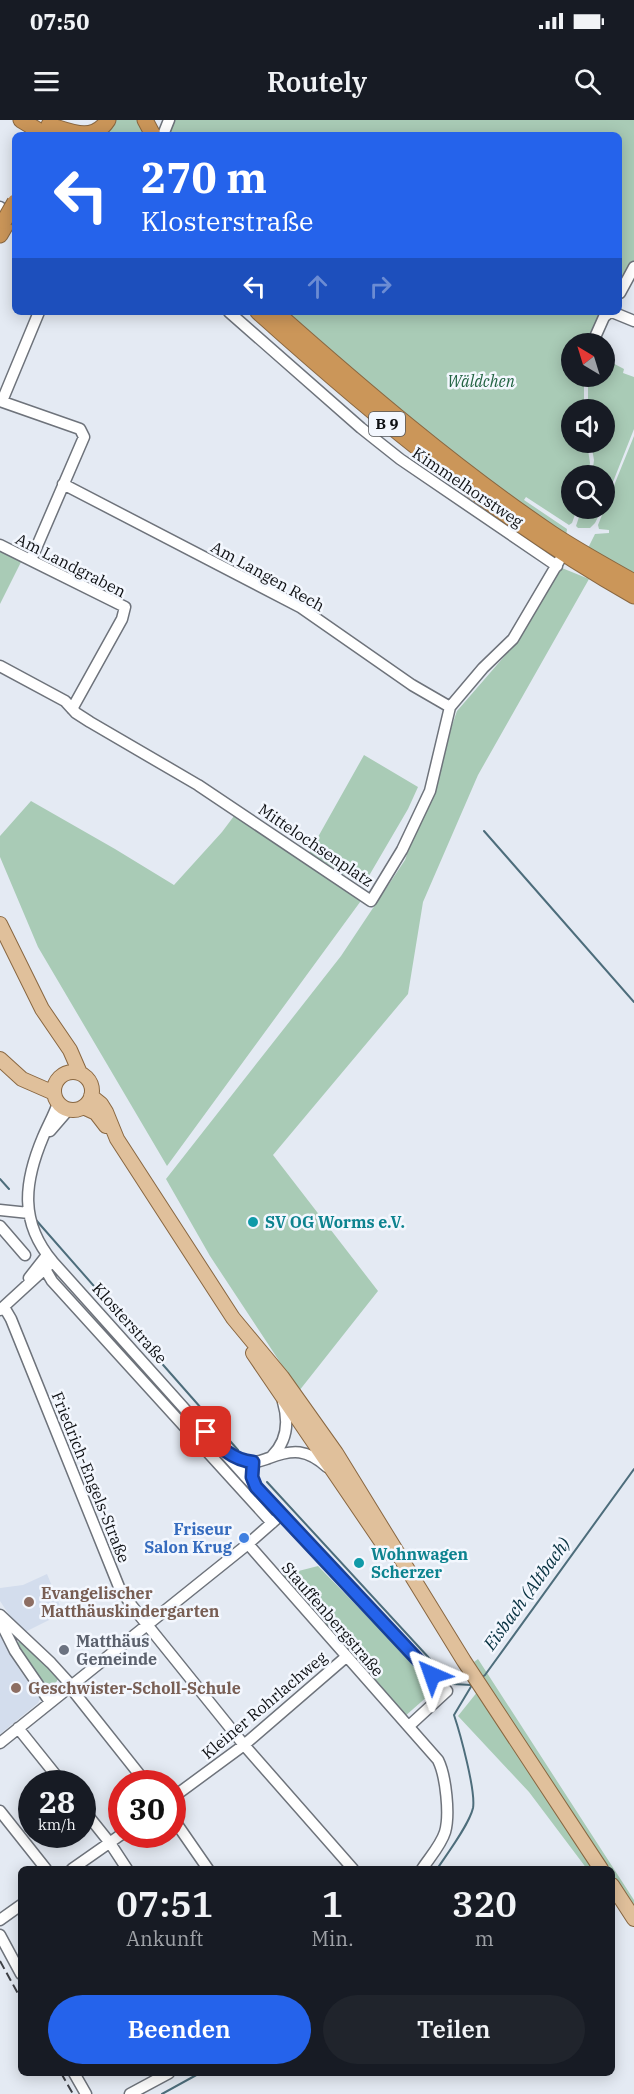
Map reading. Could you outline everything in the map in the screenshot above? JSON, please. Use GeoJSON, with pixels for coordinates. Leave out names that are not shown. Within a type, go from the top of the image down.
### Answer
{"type":"FeatureCollection","features":[{"type":"Feature","properties":{"kind":"highway"},"geometry":{"type":"LineString","coordinates":[[15,120],[25,132]]}},
{"type":"Feature","properties":{"kind":"highway"},"geometry":{"type":"LineString","coordinates":[[21,120],[70,132]]}},
{"type":"Feature","properties":{"kind":"highway"},"geometry":{"type":"LineString","coordinates":[[94,132],[100,129],[108,120]]}},
{"type":"Feature","properties":{"kind":"highway","name":"B 9"},"geometry":{"type":"LineString","coordinates":[[261,315],[375,414],[496,509],[548,545],[634,596]]}},
{"type":"Feature","properties":{"kind":"highway","name":"B 9"},"geometry":{"type":"LineString","coordinates":[[279,315],[364,390],[477,479],[552,533],[634,582]]}},
{"type":"Feature","properties":{"kind":"main road"},"geometry":{"type":"LineString","coordinates":[[0,924],[42,1009],[70,1050],[75,1073]]}},
{"type":"Feature","properties":{"kind":"main road"},"geometry":{"type":"LineString","coordinates":[[0,939],[43,1023],[75,1073],[90,1083],[87,1101],[92,1110],[100,1117],[334,1473],[464,1661]]}},
{"type":"Feature","properties":{"kind":"main road"},"geometry":{"type":"LineString","coordinates":[[2,1061],[28,1075],[59,1097],[87,1101]]}},
{"type":"Feature","properties":{"kind":"main road","name":"Klosterstraße"},"geometry":{"type":"LineString","coordinates":[[59,1097],[63,1074],[75,1073]]}},
{"type":"Feature","properties":{"kind":"main road"},"geometry":{"type":"LineString","coordinates":[[194,1262],[233,1318],[282,1377],[336,1453],[476,1680],[599,1866]]}},
{"type":"Feature","properties":{"kind":"main road"},"geometry":{"type":"LineString","coordinates":[[615,1890],[634,1918]]}},
{"type":"Feature","properties":{"kind":"street"},"geometry":{"type":"LineString","coordinates":[[622,289],[634,267]]}},
{"type":"Feature","properties":{"kind":"street"},"geometry":{"type":"LineString","coordinates":[[31,560],[84,437],[80,429],[1,401],[38,315]]}},
{"type":"Feature","properties":{"kind":"street","name":"Kimmelhorstweg"},"geometry":{"type":"LineString","coordinates":[[232,315],[361,428],[400,459],[558,563]]}},
{"type":"Feature","properties":{"kind":"street"},"geometry":{"type":"LineString","coordinates":[[597,333],[607,315]]}},
{"type":"Feature","properties":{"kind":"street"},"geometry":{"type":"LineString","coordinates":[[619,315],[634,321]]}},
{"type":"Feature","properties":{"kind":"street","name":"Am Langen Rech"},"geometry":{"type":"LineString","coordinates":[[63,484],[300,607],[412,686],[450,707]]}},
{"type":"Feature","properties":{"kind":"street","name":"Am Landgraben"},"geometry":{"type":"LineString","coordinates":[[0,545],[124,608],[122,619],[72,709]]}},
{"type":"Feature","properties":{"kind":"street","name":"Mittelochsenplatz"},"geometry":{"type":"LineString","coordinates":[[0,666],[65,701],[90,722],[198,784],[372,901],[402,850],[430,791],[450,707],[483,668],[513,639],[558,563]]}},
{"type":"Feature","properties":{"kind":"street","name":"Klosterstraße"},"geometry":{"type":"LineString","coordinates":[[59,1097],[39,1146],[29,1181],[28,1213],[48,1262],[447,1691],[409,1726]]}},
{"type":"Feature","properties":{"kind":"street"},"geometry":{"type":"LineString","coordinates":[[0,1210],[28,1213]]}},
{"type":"Feature","properties":{"kind":"street"},"geometry":{"type":"LineString","coordinates":[[0,1226],[25,1255]]}},
{"type":"Feature","properties":{"kind":"street"},"geometry":{"type":"LineString","coordinates":[[2,1309],[48,1262]]}},
{"type":"Feature","properties":{"kind":"street"},"geometry":{"type":"LineString","coordinates":[[48,1262],[52,1281],[272,1523]]}},
{"type":"Feature","properties":{"kind":"street","name":"Friedrich-Engels-Straße"},"geometry":{"type":"LineString","coordinates":[[2,1309],[11,1319],[119,1587],[244,1745],[350,1866]]}},
{"type":"Feature","properties":{"kind":"street"},"geometry":{"type":"LineString","coordinates":[[271,1457],[280,1447],[286,1430],[282,1395]]}},
{"type":"Feature","properties":{"kind":"street","name":"Klosterstraße"},"geometry":{"type":"LineString","coordinates":[[221,1448],[237,1458],[253,1462]]}},
{"type":"Feature","properties":{"kind":"street"},"geometry":{"type":"LineString","coordinates":[[254,1484],[253,1462],[287,1452],[302,1453],[321,1462],[334,1473]]}},
{"type":"Feature","properties":{"kind":"street"},"geometry":{"type":"LineString","coordinates":[[0,1743],[248,1544],[282,1514]]}},
{"type":"Feature","properties":{"kind":"street","name":"Stauffenbergstraße"},"geometry":{"type":"LineString","coordinates":[[248,1544],[409,1726],[442,1767],[446,1831],[424,1866]]}},
{"type":"Feature","properties":{"kind":"street"},"geometry":{"type":"LineString","coordinates":[[0,1616],[51,1663],[136,1770]]}},
{"type":"Feature","properties":{"kind":"street"},"geometry":{"type":"LineString","coordinates":[[0,1621],[15,1651],[50,1702]]}},
{"type":"Feature","properties":{"kind":"street","name":"Kleiner Rohrlachweg"},"geometry":{"type":"LineString","coordinates":[[186,1788],[244,1745],[346,1657]]}},
{"type":"Feature","properties":{"kind":"street"},"geometry":{"type":"LineString","coordinates":[[18,1728],[52,1770]]}},
{"type":"Feature","properties":{"kind":"street"},"geometry":{"type":"LineString","coordinates":[[0,1811],[44,1866]]}},
{"type":"Feature","properties":{"kind":"street"},"geometry":{"type":"LineString","coordinates":[[96,1825],[108,1840]]}},
{"type":"Feature","properties":{"kind":"street"},"geometry":{"type":"LineString","coordinates":[[186,1837],[206,1866]]}},
{"type":"Feature","properties":{"kind":"street"},"geometry":{"type":"LineString","coordinates":[[76,1866],[108,1843]]}},
{"type":"Feature","properties":{"kind":"street"},"geometry":{"type":"LineString","coordinates":[[114,1848],[124,1866]]}},
{"type":"Feature","properties":{"kind":"street"},"geometry":{"type":"LineString","coordinates":[[0,1920],[18,1907]]}},
{"type":"Feature","properties":{"kind":"street"},"geometry":{"type":"LineString","coordinates":[[0,1935],[18,1968]]}},
{"type":"Feature","properties":{"kind":"street"},"geometry":{"type":"LineString","coordinates":[[77,2076],[86,2094]]}},
{"type":"Feature","properties":{"kind":"street"},"geometry":{"type":"LineString","coordinates":[[130,2094],[162,2076]]}},
{"type":"Feature","properties":{"kind":"shaded area","name":"Evangelischer Matthäuskindergarten"},"geometry":{"type":"Polygon","coordinates":[[[47,1574],[63,1613],[25,1632],[12,1619],[0,1601],[0,1588],[23,1585],[47,1574]]]}},
{"type":"Feature","properties":{"kind":"shaded area","name":"Geschwister-Scholl-Schule"},"geometry":{"type":"Polygon","coordinates":[[[0,1635],[19,1669],[40,1699],[0,1734],[0,1635]]]}},
{"type":"Feature","properties":{"kind":"green space"},"geometry":{"type":"Polygon","coordinates":[[[112,120],[139,120],[145,132],[101,132],[112,120]]]}},
{"type":"Feature","properties":{"kind":"green space"},"geometry":{"type":"Polygon","coordinates":[[[172,120],[634,120],[634,263],[622,284],[622,132],[168,132],[172,120]]]}},
{"type":"Feature","properties":{"kind":"green space","name":"Wäldchen"},"geometry":{"type":"Polygon","coordinates":[[[291,315],[600,315],[592,333],[561,333],[561,387],[584,387],[584,399],[561,399],[561,453],[588,453],[590,463],[590,465],[561,465],[561,519],[573,519],[572,523],[569,525],[526,497],[524,500],[567,529],[566,537],[439,445],[291,315]]]}},
{"type":"Feature","properties":{"kind":"green space"},"geometry":{"type":"Polygon","coordinates":[[[615,364],[624,369],[623,373],[634,377],[634,429],[615,477],[615,465],[593,465],[593,453],[615,453],[615,399],[588,399],[588,387],[615,387],[615,364]]]}},
{"type":"Feature","properties":{"kind":"green space"},"geometry":{"type":"Polygon","coordinates":[[[634,436],[634,576],[588,548],[595,534],[609,533],[609,530],[599,529],[600,519],[615,519],[615,483],[634,436]]]}},
{"type":"Feature","properties":{"kind":"green space"},"geometry":{"type":"Polygon","coordinates":[[[578,519],[597,519],[590,528],[576,526],[578,519]]]}},
{"type":"Feature","properties":{"kind":"green space"},"geometry":{"type":"Polygon","coordinates":[[[0,551],[22,560],[0,604],[0,551]]]}},
{"type":"Feature","properties":{"kind":"green space"},"geometry":{"type":"Polygon","coordinates":[[[557,566],[589,579],[478,775],[423,902],[408,994],[273,1155],[378,1291],[299,1391],[210,1256],[166,1179],[341,956],[405,860],[457,711],[509,651],[557,566]]]}},
{"type":"Feature","properties":{"kind":"green space"},"geometry":{"type":"Polygon","coordinates":[[[364,755],[418,787],[408,809],[363,886],[309,853],[364,755]]]}},
{"type":"Feature","properties":{"kind":"green space"},"geometry":{"type":"Polygon","coordinates":[[[31,801],[174,885],[237,812],[363,898],[167,1166],[38,947],[0,857],[0,836],[31,801]]]}},
{"type":"Feature","properties":{"kind":"green space"},"geometry":{"type":"Polygon","coordinates":[[[318,1566],[437,1688],[404,1717],[279,1576],[318,1566]]]}},
{"type":"Feature","properties":{"kind":"green space"},"geometry":{"type":"Polygon","coordinates":[[[20,1641],[56,1674],[58,1679],[54,1686],[46,1687],[16,1644],[20,1641]]]}},
{"type":"Feature","properties":{"kind":"green space"},"geometry":{"type":"Polygon","coordinates":[[[478,1659],[612,1866],[606,1866],[474,1662],[478,1659]]]}},
{"type":"Feature","properties":{"kind":"green space"},"geometry":{"type":"Polygon","coordinates":[[[478,1691],[594,1866],[585,1866],[529,1792],[458,1716],[478,1691]]]}},
{"type":"Feature","properties":{"kind":"green space"},"geometry":{"type":"Polygon","coordinates":[[[615,1871],[634,1900],[634,1910],[615,1881],[615,1871]]]}},
{"type":"Feature","properties":{"kind":"waterway"},"geometry":{"type":"LineString","coordinates":[[484,831],[634,1002]]}},
{"type":"Feature","properties":{"kind":"waterway"},"geometry":{"type":"LineString","coordinates":[[0,1179],[9,1189]]}},
{"type":"Feature","properties":{"kind":"waterway"},"geometry":{"type":"LineString","coordinates":[[36,1220],[129,1326]]}},
{"type":"Feature","properties":{"kind":"waterway"},"geometry":{"type":"LineString","coordinates":[[135,1333],[238,1450]]}},
{"type":"Feature","properties":{"kind":"waterway","name":"Eisbach (Altbach)"},"geometry":{"type":"LineString","coordinates":[[481,1678],[634,1469]]}},
{"type":"Feature","properties":{"kind":"waterway"},"geometry":{"type":"LineString","coordinates":[[267,1482],[453,1684],[471,1685]]}},
{"type":"Feature","properties":{"kind":"waterway","name":"Eisbach (Altbach)"},"geometry":{"type":"LineString","coordinates":[[439,1866],[462,1831],[473,1808],[470,1776],[454,1715],[472,1685]]}},
{"type":"Feature","properties":{"kind":"waterway","name":"Eisbach (Altbach)"},"geometry":{"type":"LineString","coordinates":[[162,2094],[195,2076]]}},
{"type":"Feature","properties":{"kind":"railway"},"geometry":{"type":"LineString","coordinates":[[0,1961],[18,1994]]}},
{"type":"Feature","properties":{"kind":"railway"},"geometry":{"type":"LineString","coordinates":[[63,2076],[73,2094]]}},
{"type":"Feature","properties":{"kind":"place","name":"SV OG Worms e.V."},"geometry":{"type":"Point","coordinates":[253,1222]}},
{"type":"Feature","properties":{"kind":"place","name":"Friseur Salon Krug"},"geometry":{"type":"Point","coordinates":[244,1538]}},
{"type":"Feature","properties":{"kind":"place","name":"Wohnwagen Scherzer"},"geometry":{"type":"Point","coordinates":[359,1563]}},
{"type":"Feature","properties":{"kind":"place","name":"Evangelischer Matthäuskindergarten"},"geometry":{"type":"Point","coordinates":[29,1602]}},
{"type":"Feature","properties":{"kind":"place","name":"Matthäus Gemeinde"},"geometry":{"type":"Point","coordinates":[64,1650]}},
{"type":"Feature","properties":{"kind":"place","name":"Geschwister-Scholl-Schule"},"geometry":{"type":"Point","coordinates":[16,1688]}},
{"type":"Feature","properties":{"kind":"route"},"geometry":{"type":"LineString","coordinates":[[206,1432],[229,1454],[247,1462],[253,1462],[252,1477],[256,1487],[432,1675]]}}]}
